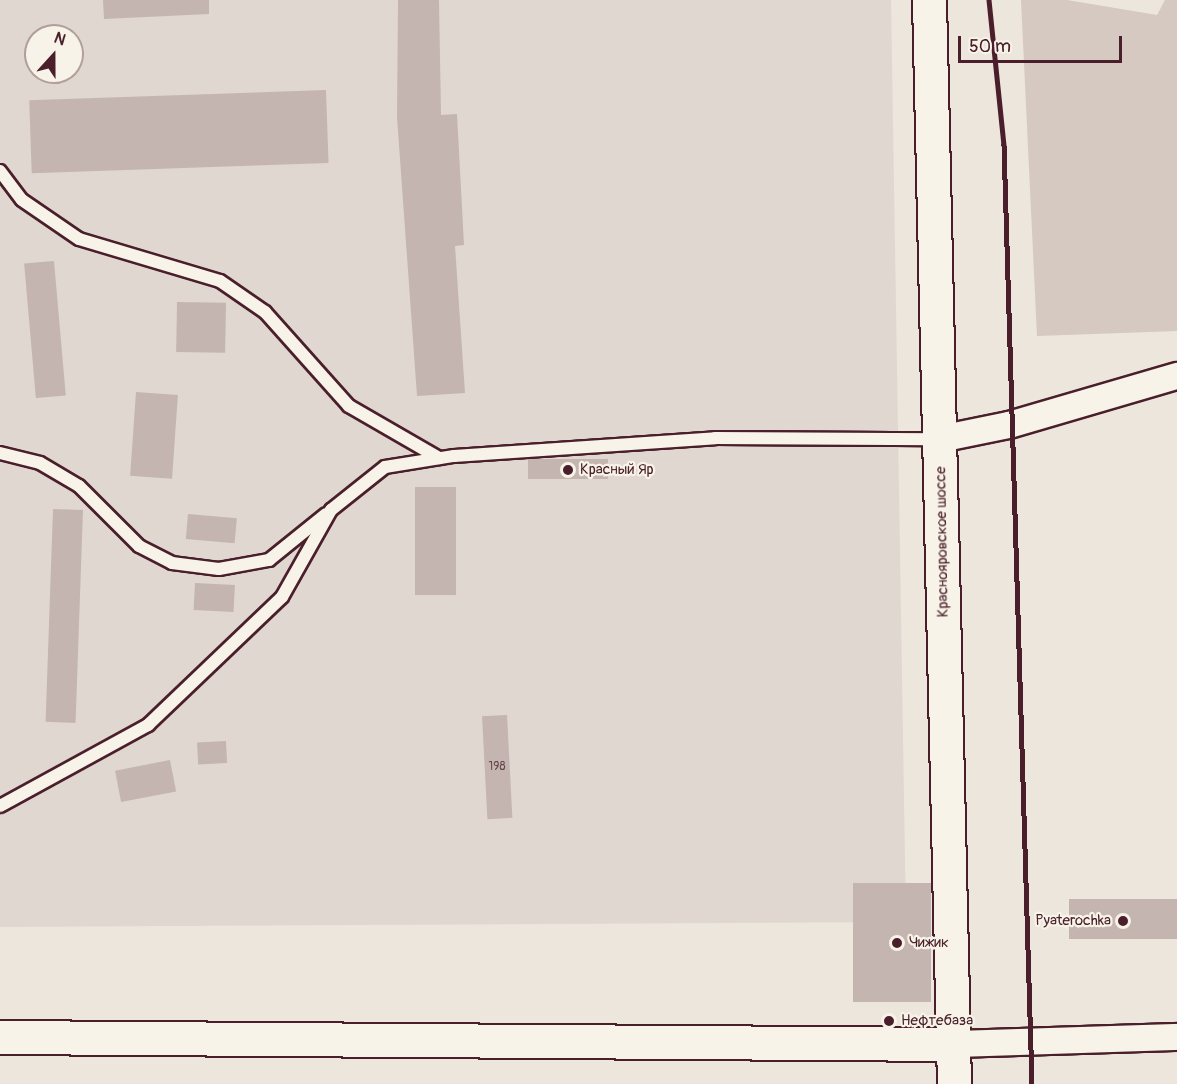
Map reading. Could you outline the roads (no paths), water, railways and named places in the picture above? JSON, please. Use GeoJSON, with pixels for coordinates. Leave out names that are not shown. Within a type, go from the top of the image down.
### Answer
{"type":"FeatureCollection","features":[{"type":"Feature","properties":{"kind":"street","name":"Краснояровское шоссе"},"geometry":{"type":"LineString","coordinates":[[928,0],[954,1084]]}},
{"type":"Feature","properties":{"kind":"street"},"geometry":{"type":"LineString","coordinates":[[940,439],[1009,425],[1177,376]]}},
{"type":"Feature","properties":{"kind":"street"},"geometry":{"type":"LineString","coordinates":[[0,1037],[954,1044],[1177,1037]]}},
{"type":"Feature","properties":{"kind":"lane"},"geometry":{"type":"LineString","coordinates":[[0,171],[22,200],[79,239],[220,281],[265,312],[349,406],[439,458]]}},
{"type":"Feature","properties":{"kind":"lane"},"geometry":{"type":"LineString","coordinates":[[0,453],[40,463],[80,486],[139,546],[172,563],[219,569],[269,560],[385,467],[439,458],[715,438],[940,439]]}},
{"type":"Feature","properties":{"kind":"lane"},"geometry":{"type":"LineString","coordinates":[[0,806],[148,725],[282,597],[331,510]]}},
{"type":"Feature","properties":{"kind":"railway"},"geometry":{"type":"LineString","coordinates":[[989,0],[1004,145],[1032,1084]]}},
{"type":"Feature","properties":{"kind":"place","name":"Красный Яр"},"geometry":{"type":"Point","coordinates":[568,470]}},
{"type":"Feature","properties":{"kind":"place","name":"Pyaterochka"},"geometry":{"type":"Point","coordinates":[1123,921]}},
{"type":"Feature","properties":{"kind":"place","name":"Чижик"},"geometry":{"type":"Point","coordinates":[897,943]}},
{"type":"Feature","properties":{"kind":"place","name":"Нефтебаза"},"geometry":{"type":"Point","coordinates":[889,1021]}}]}
